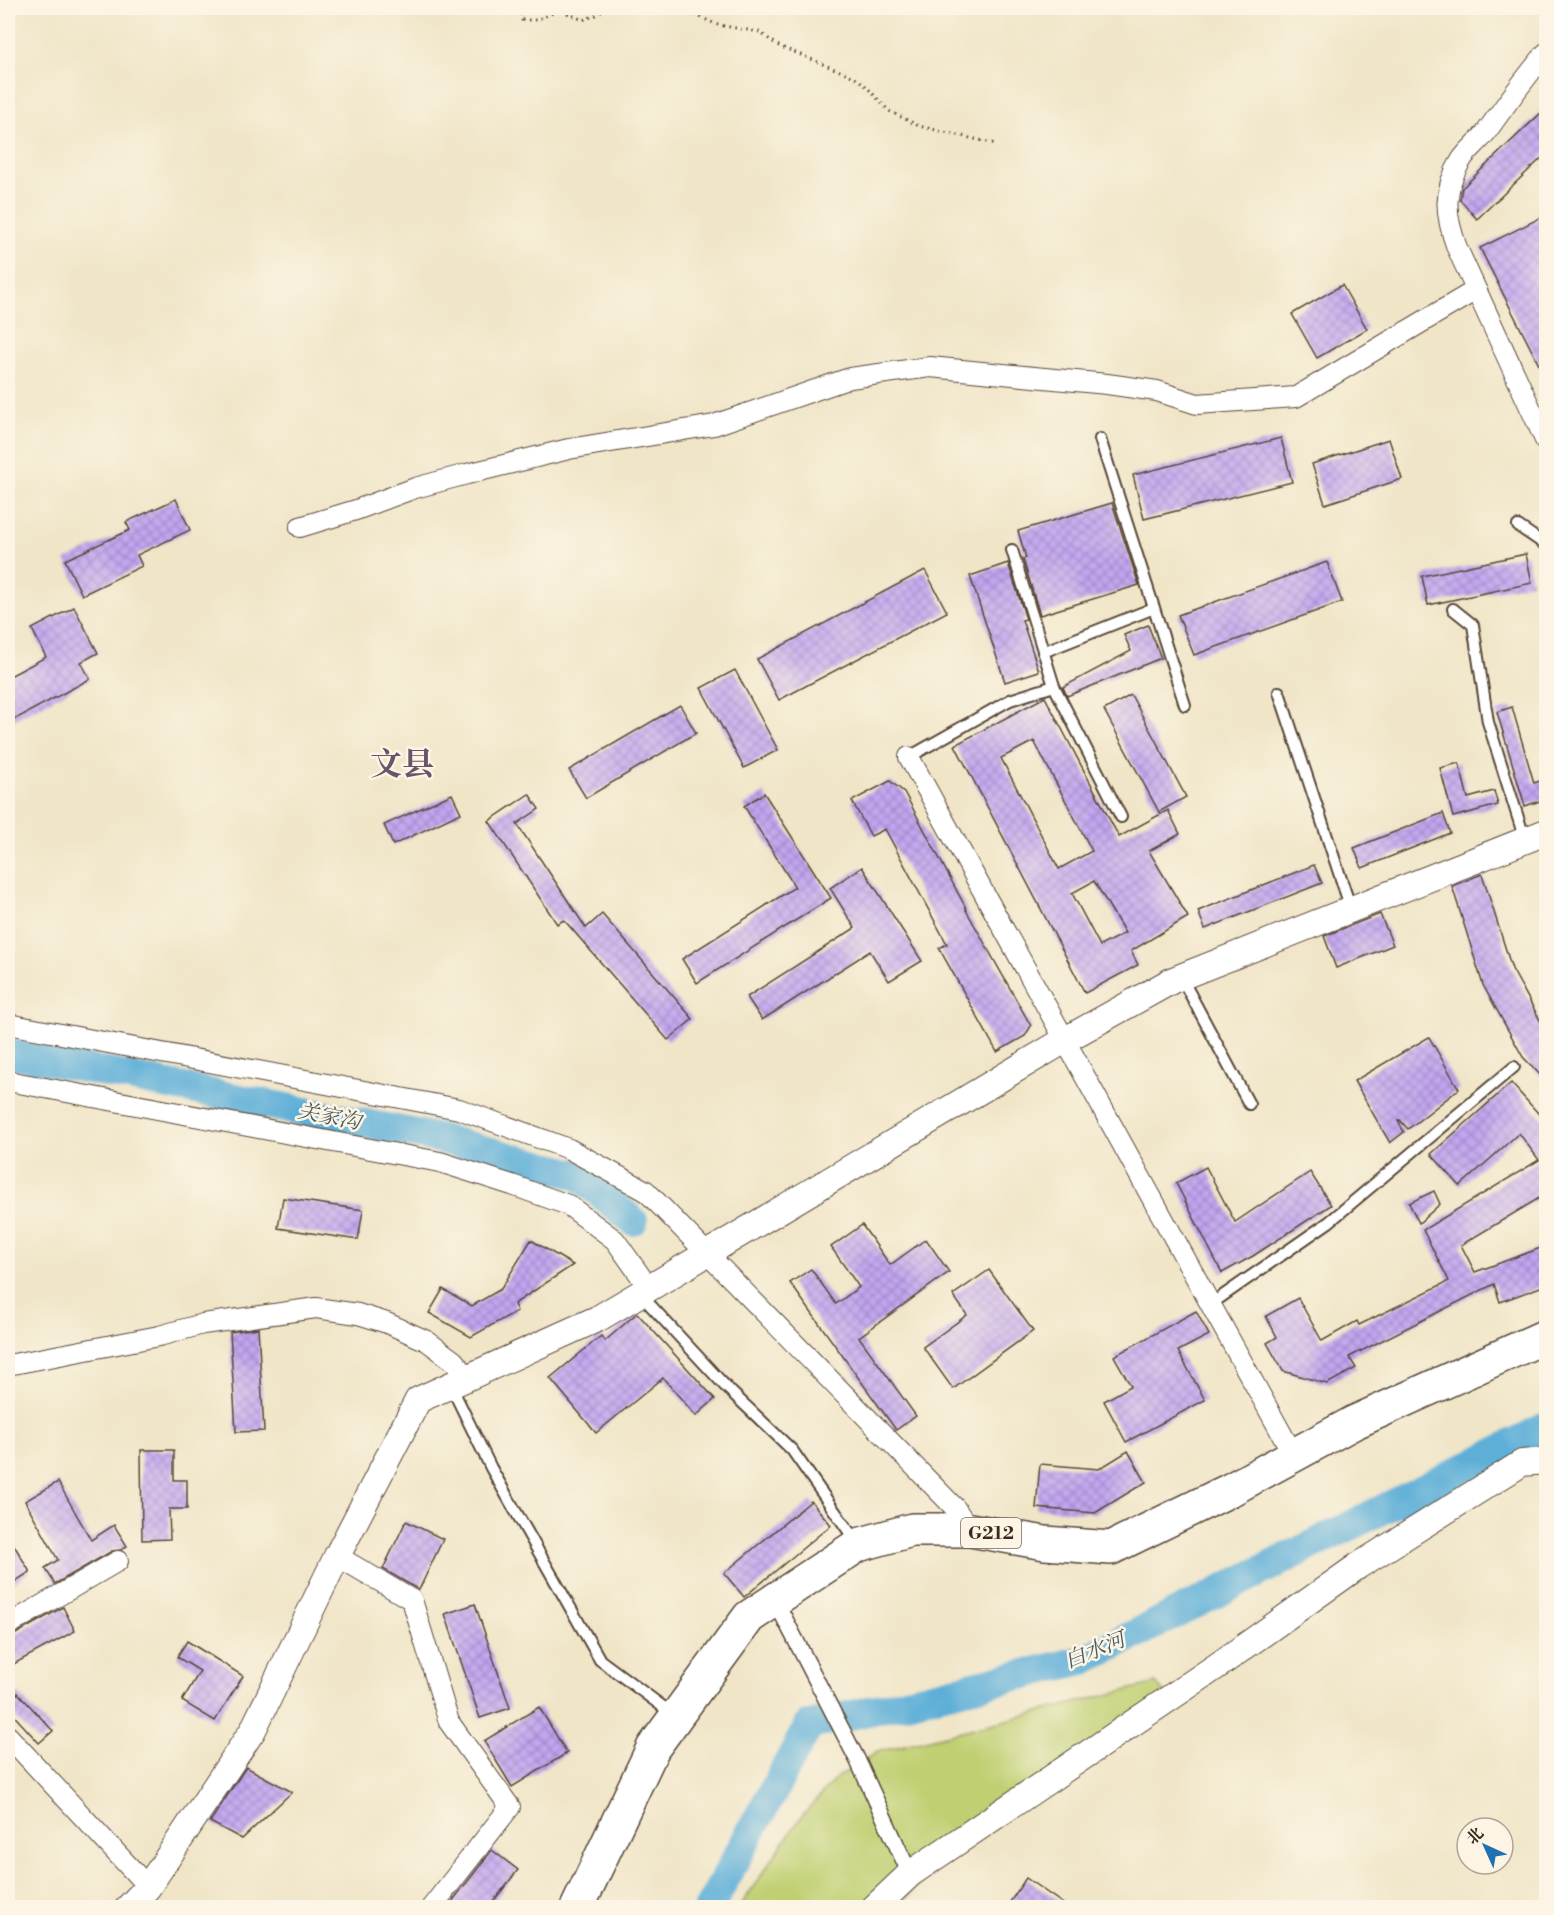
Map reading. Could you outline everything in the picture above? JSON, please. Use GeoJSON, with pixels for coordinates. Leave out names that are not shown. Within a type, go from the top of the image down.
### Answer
{"type":"FeatureCollection","features":[{"type":"Feature","properties":{"kind":"highway","name":"G212"},"geometry":{"type":"LineString","coordinates":[[577,1908],[653,1748],[750,1617],[780,1608],[858,1545],[912,1530],[970,1530],[1045,1543],[1111,1548],[1230,1490],[1353,1423],[1546,1336]]}},
{"type":"Feature","properties":{"kind":"street"},"geometry":{"type":"LineString","coordinates":[[1546,53],[1518,86],[1480,141],[1463,158],[1452,178],[1447,202],[1449,226],[1546,442]]}},
{"type":"Feature","properties":{"kind":"street"},"geometry":{"type":"LineString","coordinates":[[300,527],[356,510],[415,488],[467,474],[569,449],[714,425],[850,378],[930,367],[1137,388],[1157,391],[1197,404],[1296,397],[1476,290]]}},
{"type":"Feature","properties":{"kind":"street"},"geometry":{"type":"LineString","coordinates":[[909,757],[1294,1456]]}},
{"type":"Feature","properties":{"kind":"street"},"geometry":{"type":"LineString","coordinates":[[128,1908],[148,1887],[253,1730],[337,1556],[418,1401],[599,1318],[1065,1040],[1181,976],[1536,836]]}},
{"type":"Feature","properties":{"kind":"street"},"geometry":{"type":"LineString","coordinates":[[8,1024],[459,1109],[568,1149],[646,1191],[954,1508],[970,1530]]}},
{"type":"Feature","properties":{"kind":"street"},"geometry":{"type":"LineString","coordinates":[[8,1081],[440,1162],[502,1182],[568,1205],[615,1240],[645,1291]]}},
{"type":"Feature","properties":{"kind":"street"},"geometry":{"type":"LineString","coordinates":[[8,1365],[159,1336],[203,1324],[316,1308],[358,1314],[387,1323],[427,1341],[454,1361],[459,1382]]}},
{"type":"Feature","properties":{"kind":"street"},"geometry":{"type":"LineString","coordinates":[[874,1908],[910,1874],[1220,1665],[1358,1566],[1522,1463],[1546,1461]]}},
{"type":"Feature","properties":{"kind":"street"},"geometry":{"type":"LineString","coordinates":[[337,1556],[412,1600],[449,1722],[510,1807],[431,1908]]}},
{"type":"Feature","properties":{"kind":"street"},"geometry":{"type":"LineString","coordinates":[[8,1625],[118,1561]]}},
{"type":"Feature","properties":{"kind":"street"},"geometry":{"type":"LineString","coordinates":[[780,1608],[857,1759],[910,1874]]}},
{"type":"Feature","properties":{"kind":"street"},"geometry":{"type":"LineString","coordinates":[[8,1736],[148,1887]]}},
{"type":"Feature","properties":{"kind":"lane"},"geometry":{"type":"LineString","coordinates":[[1100,439],[1185,705]]}},
{"type":"Feature","properties":{"kind":"lane"},"geometry":{"type":"LineString","coordinates":[[1518,526],[1546,545]]}},
{"type":"Feature","properties":{"kind":"lane"},"geometry":{"type":"LineString","coordinates":[[1012,550],[1054,686],[1121,817]]}},
{"type":"Feature","properties":{"kind":"lane"},"geometry":{"type":"LineString","coordinates":[[1043,652],[1154,608]]}},
{"type":"Feature","properties":{"kind":"lane"},"geometry":{"type":"LineString","coordinates":[[1453,609],[1473,625],[1488,722],[1536,836]]}},
{"type":"Feature","properties":{"kind":"lane"},"geometry":{"type":"LineString","coordinates":[[909,757],[1010,700],[1054,686]]}},
{"type":"Feature","properties":{"kind":"lane"},"geometry":{"type":"LineString","coordinates":[[1279,692],[1351,909]]}},
{"type":"Feature","properties":{"kind":"lane"},"geometry":{"type":"LineString","coordinates":[[1181,976],[1249,1104]]}},
{"type":"Feature","properties":{"kind":"lane"},"geometry":{"type":"LineString","coordinates":[[1211,1304],[1329,1222],[1514,1067]]}},
{"type":"Feature","properties":{"kind":"lane"},"geometry":{"type":"LineString","coordinates":[[645,1291],[726,1387],[792,1450],[858,1545]]}},
{"type":"Feature","properties":{"kind":"lane"},"geometry":{"type":"LineString","coordinates":[[459,1382],[491,1468],[600,1660],[676,1717]]}},
{"type":"Feature","properties":{"kind":"path"},"geometry":{"type":"LineString","coordinates":[[521,8],[522,20],[536,20],[560,10],[583,20],[596,15],[605,8]]}},
{"type":"Feature","properties":{"kind":"path"},"geometry":{"type":"LineString","coordinates":[[685,8],[718,26],[759,32],[779,46],[852,76],[863,83],[889,111],[920,126],[971,139],[983,139],[996,144]]}},
{"type":"Feature","properties":{"kind":"green space"},"geometry":{"type":"Polygon","coordinates":[[[1156,1683],[1171,1702],[961,1843],[897,1907],[739,1908],[799,1820],[835,1779],[877,1752],[1156,1683]]]}},
{"type":"Feature","properties":{"kind":"building"},"geometry":{"type":"Polygon","coordinates":[[[1546,108],[1546,154],[1477,219],[1460,200],[1462,188],[1546,108]]]}},
{"type":"Feature","properties":{"kind":"building"},"geometry":{"type":"Polygon","coordinates":[[[1546,215],[1546,379],[1480,248],[1546,215]]]}},
{"type":"Feature","properties":{"kind":"building"},"geometry":{"type":"Polygon","coordinates":[[[1342,285],[1367,329],[1317,358],[1292,314],[1342,285]]]}},
{"type":"Feature","properties":{"kind":"building"},"geometry":{"type":"Polygon","coordinates":[[[1281,438],[1292,482],[1144,519],[1133,475],[1281,438]]]}},
{"type":"Feature","properties":{"kind":"building"},"geometry":{"type":"Polygon","coordinates":[[[1389,439],[1402,479],[1325,504],[1312,464],[1389,439]]]}},
{"type":"Feature","properties":{"kind":"building"},"geometry":{"type":"Polygon","coordinates":[[[176,499],[190,530],[137,555],[142,566],[82,595],[65,560],[130,530],[126,522],[176,499]]]}},
{"type":"Feature","properties":{"kind":"building"},"geometry":{"type":"Polygon","coordinates":[[[1112,503],[1139,585],[1040,615],[1023,559],[1026,558],[1018,531],[1112,503]]]}},
{"type":"Feature","properties":{"kind":"building"},"geometry":{"type":"Polygon","coordinates":[[[1526,554],[1532,583],[1428,605],[1422,576],[1526,554]]]}},
{"type":"Feature","properties":{"kind":"building"},"geometry":{"type":"Polygon","coordinates":[[[1327,562],[1342,602],[1194,655],[1178,615],[1327,562]]]}},
{"type":"Feature","properties":{"kind":"building"},"geometry":{"type":"Polygon","coordinates":[[[1008,563],[1026,619],[1022,620],[1039,671],[1005,682],[970,576],[1008,563]]]}},
{"type":"Feature","properties":{"kind":"building"},"geometry":{"type":"Polygon","coordinates":[[[925,570],[947,612],[779,700],[757,659],[925,570]]]}},
{"type":"Feature","properties":{"kind":"building"},"geometry":{"type":"Polygon","coordinates":[[[74,607],[98,653],[81,662],[90,679],[8,723],[8,677],[46,657],[32,629],[74,607]]]}},
{"type":"Feature","properties":{"kind":"building"},"geometry":{"type":"Polygon","coordinates":[[[1148,625],[1161,658],[1067,696],[1063,687],[1131,651],[1124,635],[1148,625]]]}},
{"type":"Feature","properties":{"kind":"building"},"geometry":{"type":"Polygon","coordinates":[[[735,670],[778,750],[744,768],[701,688],[735,670]]]}},
{"type":"Feature","properties":{"kind":"building"},"geometry":{"type":"Polygon","coordinates":[[[1131,695],[1186,797],[1159,812],[1104,710],[1131,695]]]}},
{"type":"Feature","properties":{"kind":"building"},"geometry":{"type":"Polygon","coordinates":[[[1045,697],[1119,837],[1168,810],[1180,834],[1149,851],[1188,917],[1131,951],[1138,965],[1085,993],[955,745],[1045,697]],[[1034,741],[1001,758],[1059,869],[1092,851],[1034,741]],[[1094,881],[1072,893],[1100,946],[1125,933],[1094,881]]]}},
{"type":"Feature","properties":{"kind":"building"},"geometry":{"type":"Polygon","coordinates":[[[680,705],[696,733],[586,798],[569,770],[680,705]]]}},
{"type":"Feature","properties":{"kind":"building"},"geometry":{"type":"Polygon","coordinates":[[[1512,707],[1534,783],[1546,779],[1546,799],[1525,806],[1497,712],[1512,707]]]}},
{"type":"Feature","properties":{"kind":"building"},"geometry":{"type":"Polygon","coordinates":[[[1459,763],[1468,798],[1494,791],[1498,805],[1453,817],[1440,768],[1459,763]]]}},
{"type":"Feature","properties":{"kind":"building"},"geometry":{"type":"Polygon","coordinates":[[[890,781],[904,792],[1031,1026],[1025,1036],[997,1052],[939,948],[947,944],[885,829],[871,836],[852,801],[890,781]]]}},
{"type":"Feature","properties":{"kind":"building"},"geometry":{"type":"Polygon","coordinates":[[[764,793],[831,898],[697,983],[682,959],[795,887],[744,806],[764,793]]]}},
{"type":"Feature","properties":{"kind":"building"},"geometry":{"type":"Polygon","coordinates":[[[452,794],[461,813],[393,845],[384,825],[452,794]]]}},
{"type":"Feature","properties":{"kind":"building"},"geometry":{"type":"Polygon","coordinates":[[[529,794],[539,809],[517,824],[586,928],[602,914],[693,1019],[668,1040],[564,920],[557,924],[489,821],[529,794]]]}},
{"type":"Feature","properties":{"kind":"building"},"geometry":{"type":"Polygon","coordinates":[[[1443,813],[1450,833],[1362,868],[1354,848],[1443,813]]]}},
{"type":"Feature","properties":{"kind":"building"},"geometry":{"type":"Polygon","coordinates":[[[1314,865],[1322,883],[1205,929],[1198,911],[1314,865]]]}},
{"type":"Feature","properties":{"kind":"building"},"geometry":{"type":"Polygon","coordinates":[[[862,867],[922,961],[889,981],[870,951],[762,1020],[747,997],[855,928],[830,888],[862,867]]]}},
{"type":"Feature","properties":{"kind":"building"},"geometry":{"type":"Polygon","coordinates":[[[1482,874],[1512,969],[1546,1031],[1546,1081],[1523,1057],[1483,985],[1452,886],[1482,874]]]}},
{"type":"Feature","properties":{"kind":"building"},"geometry":{"type":"Polygon","coordinates":[[[1380,914],[1393,945],[1336,968],[1324,936],[1380,914]]]}},
{"type":"Feature","properties":{"kind":"building"},"geometry":{"type":"Polygon","coordinates":[[[1429,1037],[1459,1089],[1408,1129],[1400,1120],[1398,1121],[1404,1132],[1390,1143],[1354,1081],[1429,1037]]]}},
{"type":"Feature","properties":{"kind":"building"},"geometry":{"type":"Polygon","coordinates":[[[1511,1083],[1546,1122],[1546,1194],[1461,1245],[1475,1272],[1546,1246],[1546,1285],[1500,1302],[1494,1284],[1349,1357],[1356,1368],[1327,1384],[1283,1371],[1267,1343],[1277,1337],[1266,1316],[1298,1298],[1322,1341],[1357,1321],[1359,1325],[1449,1281],[1423,1230],[1539,1160],[1519,1133],[1460,1186],[1431,1154],[1511,1083]]]}},
{"type":"Feature","properties":{"kind":"building"},"geometry":{"type":"Polygon","coordinates":[[[1206,1167],[1235,1222],[1310,1172],[1331,1205],[1253,1256],[1222,1273],[1176,1183],[1206,1167]]]}},
{"type":"Feature","properties":{"kind":"building"},"geometry":{"type":"Polygon","coordinates":[[[1434,1191],[1440,1204],[1419,1223],[1409,1203],[1434,1191]]]}},
{"type":"Feature","properties":{"kind":"building"},"geometry":{"type":"Polygon","coordinates":[[[283,1198],[363,1210],[358,1240],[278,1228],[283,1198]]]}},
{"type":"Feature","properties":{"kind":"building"},"geometry":{"type":"Polygon","coordinates":[[[862,1225],[890,1265],[926,1239],[949,1272],[859,1337],[916,1416],[896,1430],[790,1283],[811,1269],[836,1304],[859,1287],[831,1247],[862,1225]]]}},
{"type":"Feature","properties":{"kind":"building"},"geometry":{"type":"Polygon","coordinates":[[[531,1240],[573,1265],[514,1304],[517,1311],[471,1337],[429,1313],[443,1289],[472,1306],[501,1289],[531,1240]]]}},
{"type":"Feature","properties":{"kind":"building"},"geometry":{"type":"Polygon","coordinates":[[[989,1270],[1033,1331],[953,1389],[923,1347],[967,1315],[953,1295],[989,1270]]]}},
{"type":"Feature","properties":{"kind":"building"},"geometry":{"type":"Polygon","coordinates":[[[1196,1311],[1209,1335],[1178,1351],[1205,1400],[1126,1442],[1104,1401],[1131,1386],[1114,1356],[1196,1311]]]}},
{"type":"Feature","properties":{"kind":"building"},"geometry":{"type":"Polygon","coordinates":[[[637,1313],[715,1399],[696,1416],[663,1378],[596,1433],[550,1378],[601,1336],[605,1341],[637,1313]]]}},
{"type":"Feature","properties":{"kind":"building"},"geometry":{"type":"Polygon","coordinates":[[[258,1328],[264,1431],[236,1432],[230,1332],[258,1328]]]}},
{"type":"Feature","properties":{"kind":"building"},"geometry":{"type":"Polygon","coordinates":[[[141,1450],[174,1450],[174,1480],[187,1480],[187,1509],[169,1509],[170,1539],[142,1540],[141,1450]]]}},
{"type":"Feature","properties":{"kind":"building"},"geometry":{"type":"Polygon","coordinates":[[[1128,1451],[1146,1482],[1095,1513],[1036,1508],[1040,1464],[1099,1469],[1128,1451]]]}},
{"type":"Feature","properties":{"kind":"building"},"geometry":{"type":"Polygon","coordinates":[[[58,1482],[91,1540],[114,1525],[127,1546],[121,1550],[112,1551],[55,1584],[45,1568],[58,1560],[25,1501],[58,1482]]]}},
{"type":"Feature","properties":{"kind":"building"},"geometry":{"type":"Polygon","coordinates":[[[811,1501],[831,1525],[744,1597],[724,1573],[811,1501]]]}},
{"type":"Feature","properties":{"kind":"building"},"geometry":{"type":"Polygon","coordinates":[[[406,1521],[443,1539],[419,1590],[383,1569],[406,1521]]]}},
{"type":"Feature","properties":{"kind":"building"},"geometry":{"type":"Polygon","coordinates":[[[8,1535],[30,1572],[8,1586],[8,1535]]]}},
{"type":"Feature","properties":{"kind":"building"},"geometry":{"type":"Polygon","coordinates":[[[475,1604],[510,1708],[480,1718],[445,1614],[475,1604]]]}},
{"type":"Feature","properties":{"kind":"building"},"geometry":{"type":"Polygon","coordinates":[[[63,1607],[75,1631],[8,1667],[8,1637],[63,1607]]]}},
{"type":"Feature","properties":{"kind":"building"},"geometry":{"type":"Polygon","coordinates":[[[187,1641],[243,1676],[215,1721],[182,1701],[200,1671],[177,1657],[187,1641]]]}},
{"type":"Feature","properties":{"kind":"building"},"geometry":{"type":"Polygon","coordinates":[[[18,1693],[53,1731],[39,1743],[8,1709],[8,1702],[18,1693]]]}},
{"type":"Feature","properties":{"kind":"building"},"geometry":{"type":"Polygon","coordinates":[[[539,1707],[567,1753],[512,1787],[484,1741],[539,1707]]]}},
{"type":"Feature","properties":{"kind":"building"},"geometry":{"type":"Polygon","coordinates":[[[246,1767],[292,1792],[242,1839],[210,1822],[246,1767]]]}},
{"type":"Feature","properties":{"kind":"building"},"geometry":{"type":"Polygon","coordinates":[[[492,1850],[518,1870],[488,1908],[447,1908],[492,1850]]]}},
{"type":"Feature","properties":{"kind":"building"},"geometry":{"type":"Polygon","coordinates":[[[1026,1878],[1069,1908],[1006,1908],[1026,1878]]]}},
{"type":"Feature","properties":{"kind":"waterway","name":"关家沟"},"geometry":{"type":"LineString","coordinates":[[8,1053],[442,1139],[578,1175],[633,1221]]}},
{"type":"Feature","properties":{"kind":"waterway","name":"白水河"},"geometry":{"type":"LineString","coordinates":[[709,1908],[809,1725],[1084,1660],[1546,1427]]}},
{"type":"Feature","properties":{"kind":"district","name":"文县"},"geometry":{"type":"Point","coordinates":[402,765]}}]}
